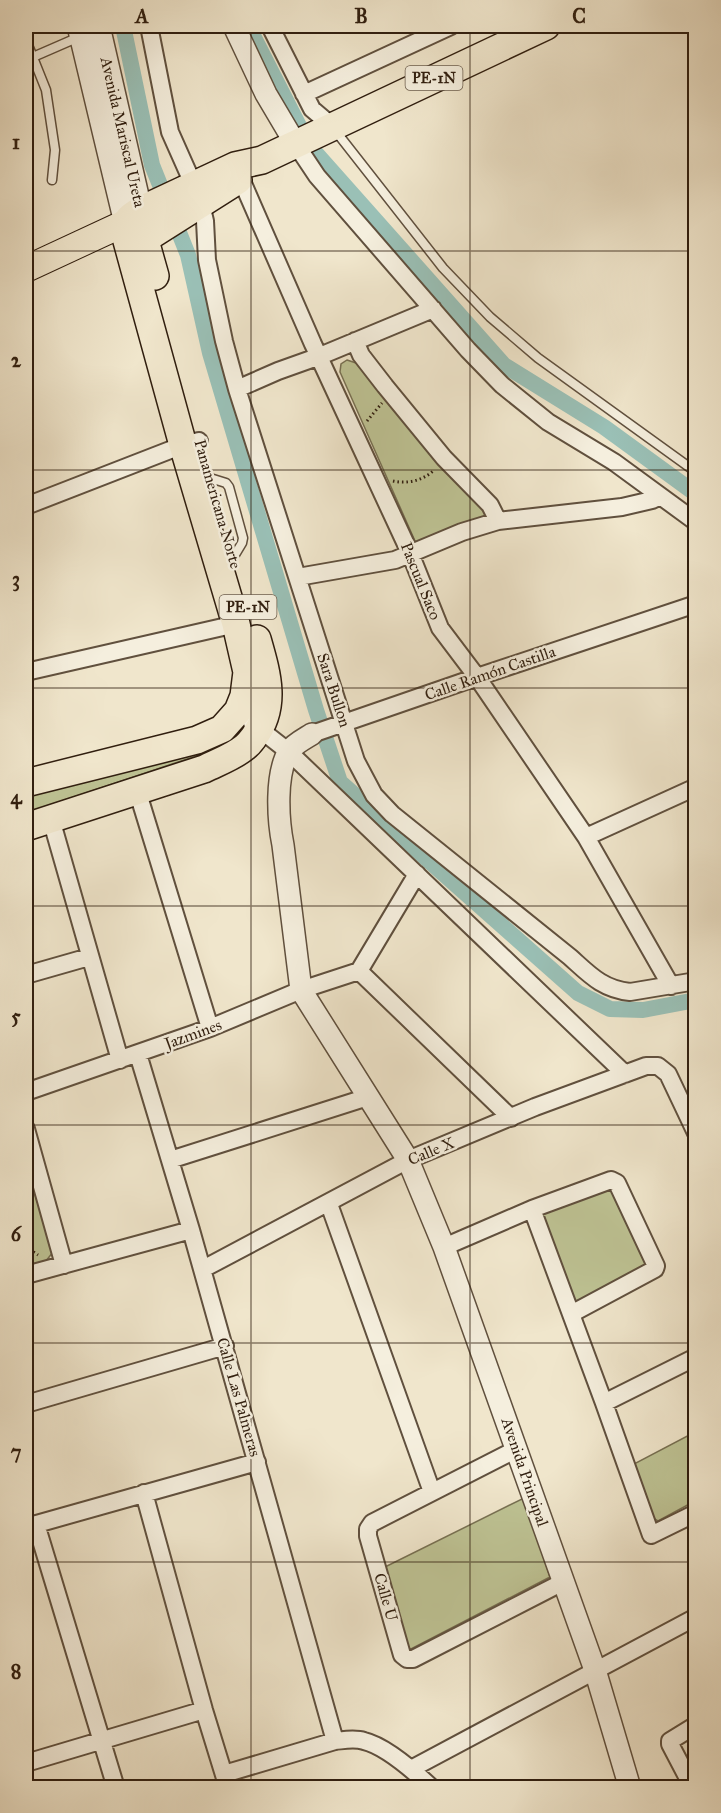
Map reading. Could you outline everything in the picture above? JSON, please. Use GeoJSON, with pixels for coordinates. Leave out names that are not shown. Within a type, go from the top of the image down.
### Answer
{"type":"FeatureCollection","features":[{"type":"Feature","properties":{"kind":"highway","name":"PE-1N"},"geometry":{"type":"LineString","coordinates":[[191,199],[235,166],[262,160],[546,26]]}},
{"type":"Feature","properties":{"kind":"highway","name":"PE-1N"},"geometry":{"type":"LineString","coordinates":[[144,222],[191,199],[241,179],[262,160]]}},
{"type":"Feature","properties":{"kind":"highway","name":"Panamericana Norte"},"geometry":{"type":"LineString","coordinates":[[144,222],[124,230],[191,443],[236,624],[247,672],[244,696],[238,711]]}},
{"type":"Feature","properties":{"kind":"highway","name":"Panamericana Norte"},"geometry":{"type":"LineString","coordinates":[[38,823],[204,769],[248,746],[260,729],[268,709],[265,667],[210,478],[191,443]]}},
{"type":"Feature","properties":{"kind":"highway"},"geometry":{"type":"LineString","coordinates":[[26,783],[197,740],[222,729],[238,711]]}},
{"type":"Feature","properties":{"kind":"main road"},"geometry":{"type":"LineString","coordinates":[[26,269],[144,222]]}},
{"type":"Feature","properties":{"kind":"street","name":"Sara Bullon"},"geometry":{"type":"LineString","coordinates":[[149,26],[170,132],[191,199],[205,221],[207,260],[237,390],[298,577],[340,724],[374,795],[392,814],[598,982],[619,991],[630,992],[696,981]]}},
{"type":"Feature","properties":{"kind":"street"},"geometry":{"type":"LineString","coordinates":[[234,26],[266,94],[313,135]]}},
{"type":"Feature","properties":{"kind":"street"},"geometry":{"type":"LineString","coordinates":[[270,26],[312,109],[317,176],[485,368],[548,422],[614,462],[696,522]]}},
{"type":"Feature","properties":{"kind":"street"},"geometry":{"type":"LineString","coordinates":[[304,94],[451,26]]}},
{"type":"Feature","properties":{"kind":"street","name":"Avenida Mariscal Ureta"},"geometry":{"type":"LineString","coordinates":[[89,29],[144,222]]}},
{"type":"Feature","properties":{"kind":"street","name":"Pascual Saco"},"geometry":{"type":"LineString","coordinates":[[241,179],[411,553],[440,628],[477,677],[586,837],[671,986]]}},
{"type":"Feature","properties":{"kind":"street"},"geometry":{"type":"LineString","coordinates":[[237,390],[433,309]]}},
{"type":"Feature","properties":{"kind":"street"},"geometry":{"type":"LineString","coordinates":[[355,341],[362,356],[385,386],[444,458],[490,505],[498,521]]}},
{"type":"Feature","properties":{"kind":"street"},"geometry":{"type":"LineString","coordinates":[[26,506],[191,443]]}},
{"type":"Feature","properties":{"kind":"street"},"geometry":{"type":"LineString","coordinates":[[298,577],[395,560],[462,532],[498,521],[622,507],[660,496]]}},
{"type":"Feature","properties":{"kind":"street","name":"Calle Ramón Castilla"},"geometry":{"type":"LineString","coordinates":[[289,752],[312,734],[696,604]]}},
{"type":"Feature","properties":{"kind":"street"},"geometry":{"type":"LineString","coordinates":[[26,672],[236,624]]}},
{"type":"Feature","properties":{"kind":"street"},"geometry":{"type":"LineString","coordinates":[[238,711],[289,752],[625,1074]]}},
{"type":"Feature","properties":{"kind":"street"},"geometry":{"type":"LineString","coordinates":[[289,752],[281,780],[278,811],[301,990]]}},
{"type":"Feature","properties":{"kind":"street"},"geometry":{"type":"LineString","coordinates":[[586,837],[696,787]]}},
{"type":"Feature","properties":{"kind":"street"},"geometry":{"type":"LineString","coordinates":[[137,790],[210,1028]]}},
{"type":"Feature","properties":{"kind":"street"},"geometry":{"type":"LineString","coordinates":[[38,823],[89,957],[120,1060]]}},
{"type":"Feature","properties":{"kind":"street"},"geometry":{"type":"LineString","coordinates":[[417,874],[359,971],[511,1118]]}},
{"type":"Feature","properties":{"kind":"street"},"geometry":{"type":"LineString","coordinates":[[26,975],[89,957]]}},
{"type":"Feature","properties":{"kind":"street","name":"Jazmines"},"geometry":{"type":"LineString","coordinates":[[26,1092],[210,1028],[301,990],[359,971]]}},
{"type":"Feature","properties":{"kind":"street","name":"Avenida Principal"},"geometry":{"type":"LineString","coordinates":[[301,990],[408,1160],[444,1247],[595,1670],[630,1788]]}},
{"type":"Feature","properties":{"kind":"street","name":"Calle Las Palmeras"},"geometry":{"type":"LineString","coordinates":[[138,1054],[225,1346],[335,1741]]}},
{"type":"Feature","properties":{"kind":"street","name":"Calle X"},"geometry":{"type":"LineString","coordinates":[[202,1269],[408,1160],[652,1065],[663,1069],[668,1074],[696,1133]]}},
{"type":"Feature","properties":{"kind":"street"},"geometry":{"type":"LineString","coordinates":[[170,1160],[368,1097]]}},
{"type":"Feature","properties":{"kind":"street"},"geometry":{"type":"LineString","coordinates":[[26,1129],[64,1264]]}},
{"type":"Feature","properties":{"kind":"street"},"geometry":{"type":"LineString","coordinates":[[444,1247],[532,1209],[611,1180],[617,1183],[656,1266],[655,1269],[571,1314]]}},
{"type":"Feature","properties":{"kind":"street"},"geometry":{"type":"LineString","coordinates":[[329,1203],[432,1492]]}},
{"type":"Feature","properties":{"kind":"street"},"geometry":{"type":"LineString","coordinates":[[532,1209],[651,1535],[696,1513]]}},
{"type":"Feature","properties":{"kind":"street"},"geometry":{"type":"LineString","coordinates":[[26,1275],[191,1230]]}},
{"type":"Feature","properties":{"kind":"street"},"geometry":{"type":"LineString","coordinates":[[26,1404],[225,1346]]}},
{"type":"Feature","properties":{"kind":"street"},"geometry":{"type":"LineString","coordinates":[[604,1403],[696,1357]]}},
{"type":"Feature","properties":{"kind":"street","name":"Calle U"},"geometry":{"type":"LineString","coordinates":[[517,1449],[372,1523],[368,1529],[368,1536],[402,1655],[407,1659],[413,1659],[563,1582]]}},
{"type":"Feature","properties":{"kind":"street"},"geometry":{"type":"LineString","coordinates":[[116,1788],[31,1526],[257,1462]]}},
{"type":"Feature","properties":{"kind":"street"},"geometry":{"type":"LineString","coordinates":[[144,1493],[226,1781],[335,1741],[350,1739],[365,1741],[388,1753],[432,1788]]}},
{"type":"Feature","properties":{"kind":"street"},"geometry":{"type":"LineString","coordinates":[[411,1769],[696,1617]]}},
{"type":"Feature","properties":{"kind":"street"},"geometry":{"type":"LineString","coordinates":[[26,1763],[204,1710]]}},
{"type":"Feature","properties":{"kind":"street"},"geometry":{"type":"LineString","coordinates":[[693,1788],[670,1744],[672,1738],[696,1725]]}},
{"type":"Feature","properties":{"kind":"lane"},"geometry":{"type":"LineString","coordinates":[[33,57],[89,29]]}},
{"type":"Feature","properties":{"kind":"lane"},"geometry":{"type":"LineString","coordinates":[[26,40],[46,90],[55,150],[52,180]]}},
{"type":"Feature","properties":{"kind":"lane"},"geometry":{"type":"LineString","coordinates":[[313,135],[349,149],[429,250],[490,317],[538,358],[696,472]]}},
{"type":"Feature","properties":{"kind":"path"},"geometry":{"type":"LineString","coordinates":[[360,415],[364,425],[384,400]]}},
{"type":"Feature","properties":{"kind":"path"},"geometry":{"type":"LineString","coordinates":[[394,490],[389,480],[400,482],[422,478],[430,474],[439,464]]}},
{"type":"Feature","properties":{"kind":"path"},"geometry":{"type":"LineString","coordinates":[[26,1247],[38,1255]]}},
{"type":"Feature","properties":{"kind":"green space"},"geometry":{"type":"Polygon","coordinates":[[[347,360],[356,363],[490,517],[418,543],[415,541],[340,372],[341,364],[347,360]]]}},
{"type":"Feature","properties":{"kind":"green space"},"geometry":{"type":"Polygon","coordinates":[[[199,745],[202,754],[26,813],[26,788],[199,745]]]}},
{"type":"Feature","properties":{"kind":"green space"},"geometry":{"type":"Polygon","coordinates":[[[26,1166],[53,1252],[42,1266],[26,1270],[26,1166]]]}},
{"type":"Feature","properties":{"kind":"green space"},"geometry":{"type":"Polygon","coordinates":[[[610,1188],[645,1263],[641,1270],[577,1301],[572,1299],[540,1215],[545,1210],[610,1188]]]}},
{"type":"Feature","properties":{"kind":"green space"},"geometry":{"type":"Polygon","coordinates":[[[695,1432],[695,1501],[658,1521],[653,1518],[632,1465],[695,1432]]]}},
{"type":"Feature","properties":{"kind":"green space"},"geometry":{"type":"Polygon","coordinates":[[[524,1498],[550,1577],[411,1649],[405,1647],[383,1568],[524,1498]]]}},
{"type":"Feature","properties":{"kind":"waterway"},"geometry":{"type":"LineString","coordinates":[[123,26],[152,165],[188,255],[210,353],[316,710],[340,782],[578,993],[610,1009],[643,1010],[696,1000]]}},
{"type":"Feature","properties":{"kind":"waterway"},"geometry":{"type":"LineString","coordinates":[[248,26],[314,151],[504,365],[604,427],[696,494]]}}]}
